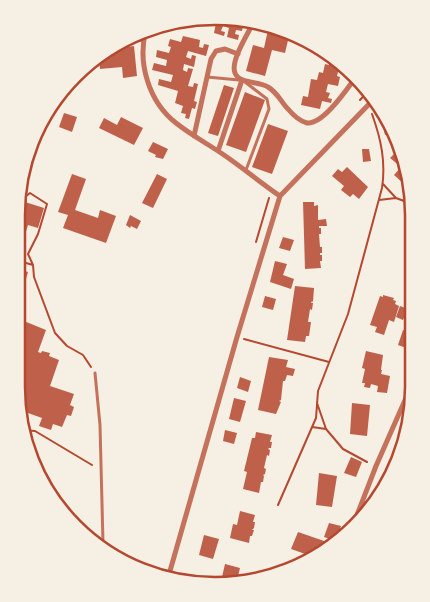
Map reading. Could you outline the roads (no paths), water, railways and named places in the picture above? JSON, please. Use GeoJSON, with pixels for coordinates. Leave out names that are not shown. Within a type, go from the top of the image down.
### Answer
{"type":"FeatureCollection","features":[{"type":"Feature","properties":{"kind":"street"},"geometry":{"type":"LineString","coordinates":[[251,29],[238,54],[234,67],[235,74],[242,80],[262,83],[273,89],[287,108],[300,120],[307,123],[314,122],[327,113],[351,83]]}},
{"type":"Feature","properties":{"kind":"street"},"geometry":{"type":"LineString","coordinates":[[143,40],[143,68],[156,99],[174,122],[280,196]]}},
{"type":"Feature","properties":{"kind":"street"},"geometry":{"type":"LineString","coordinates":[[194,136],[211,58],[216,51],[225,49],[238,54]]}},
{"type":"Feature","properties":{"kind":"street"},"geometry":{"type":"LineString","coordinates":[[218,151],[242,80]]}},
{"type":"Feature","properties":{"kind":"street"},"geometry":{"type":"LineString","coordinates":[[170,572],[237,337],[280,196],[344,128],[370,104]]}},
{"type":"Feature","properties":{"kind":"street"},"geometry":{"type":"LineString","coordinates":[[358,512],[405,401]]}},
{"type":"Feature","properties":{"kind":"lane"},"geometry":{"type":"LineString","coordinates":[[207,77],[242,80],[267,99],[269,109],[246,171]]}},
{"type":"Feature","properties":{"kind":"lane"},"geometry":{"type":"LineString","coordinates":[[95,373],[100,425],[103,541]]}}]}
